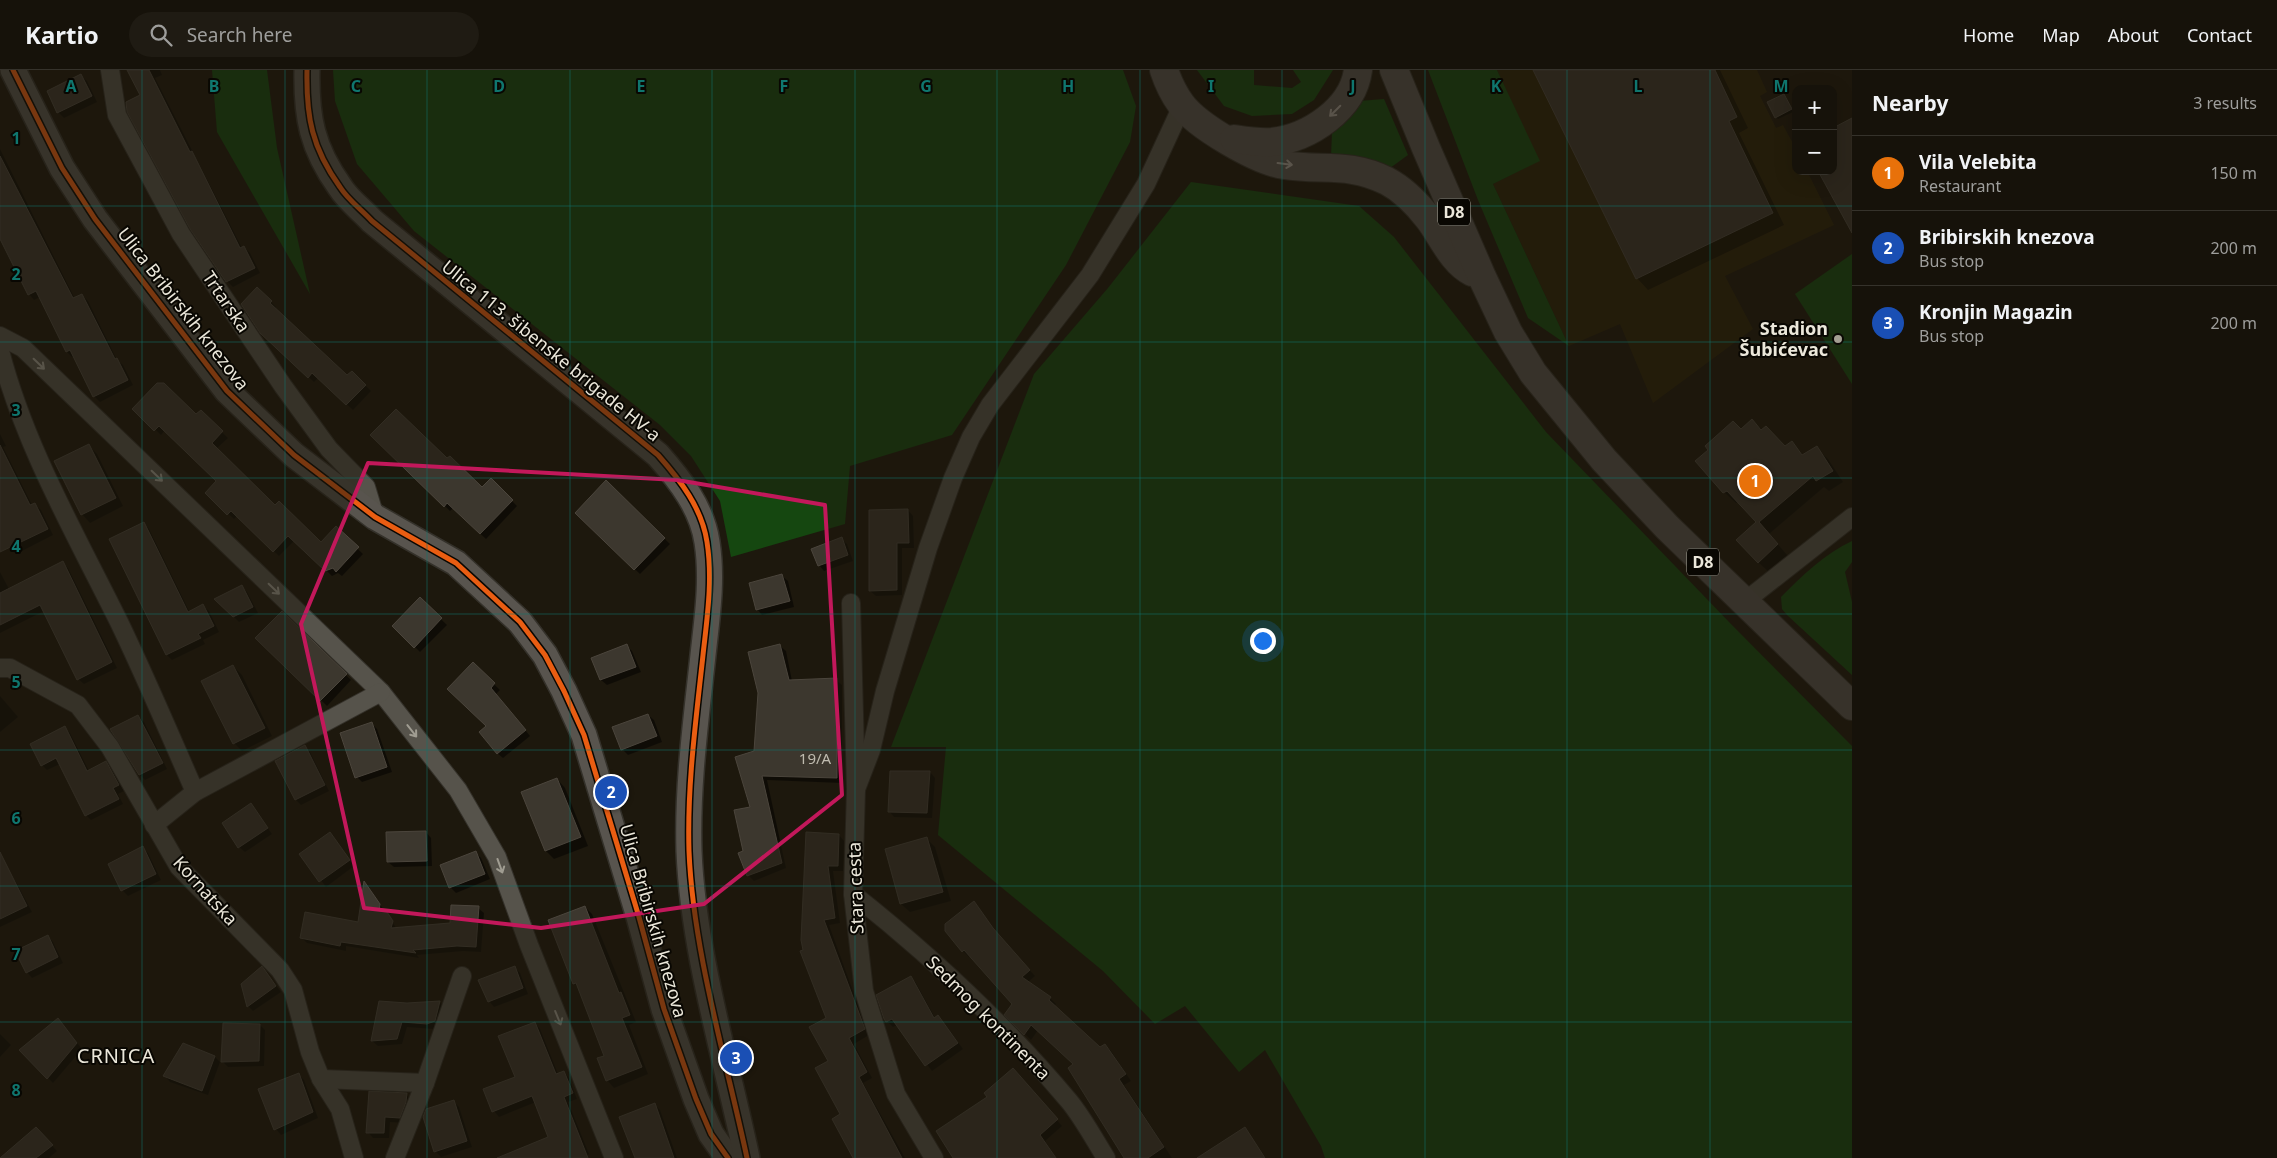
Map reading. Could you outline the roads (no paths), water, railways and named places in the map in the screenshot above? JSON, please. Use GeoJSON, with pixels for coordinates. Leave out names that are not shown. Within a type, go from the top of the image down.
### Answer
{"type":"FeatureCollection","features":[{"type":"Feature","properties":{"kind":"main road"},"geometry":{"type":"LineString","coordinates":[[1164,70],[1170,86],[1182,106],[1201,123],[1242,150],[1262,160],[1284,165],[1339,166],[1364,171],[1388,182],[1409,197],[1422,211],[1456,259],[1467,269],[1482,277]]}},
{"type":"Feature","properties":{"kind":"main road"},"geometry":{"type":"LineString","coordinates":[[1226,138],[1252,142],[1273,142],[1298,136],[1324,122],[1344,103],[1357,79],[1358,70]]}},
{"type":"Feature","properties":{"kind":"main road","name":"D8"},"geometry":{"type":"LineString","coordinates":[[1394,70],[1482,277],[1508,332],[1533,373],[1604,460],[1667,527],[1852,706]]}},
{"type":"Feature","properties":{"kind":"main road"},"geometry":{"type":"LineString","coordinates":[[1414,70],[1426,109],[1426,148]]}},
{"type":"Feature","properties":{"kind":"street","name":"Ulica Bribirskih knezova"},"geometry":{"type":"LineString","coordinates":[[13,70],[62,168],[95,219],[227,391],[294,455],[374,516],[456,563],[520,622],[545,655],[584,735],[664,1009],[683,1063],[711,1134],[728,1158]]}},
{"type":"Feature","properties":{"kind":"street","name":"Trtarska"},"geometry":{"type":"LineString","coordinates":[[110,70],[117,115],[181,234],[323,442],[366,487],[374,516]]}},
{"type":"Feature","properties":{"kind":"street","name":"Ulica 113. šibenske brigade HV-a"},"geometry":{"type":"LineString","coordinates":[[307,70],[310,127],[321,156],[340,189],[380,227],[658,455],[681,482],[697,509],[707,542],[710,589],[692,754],[689,850],[694,908],[700,942],[747,1158]]}},
{"type":"Feature","properties":{"kind":"street"},"geometry":{"type":"LineString","coordinates":[[856,789],[871,750],[885,691],[928,548],[953,478],[971,437],[990,405],[1090,275],[1146,184],[1182,106]]}},
{"type":"Feature","properties":{"kind":"street"},"geometry":{"type":"LineString","coordinates":[[0,336],[23,348],[381,692],[458,790],[497,857],[529,945],[614,1158]]}},
{"type":"Feature","properties":{"kind":"street"},"geometry":{"type":"LineString","coordinates":[[0,351],[5,393],[120,624],[195,792]]}},
{"type":"Feature","properties":{"kind":"street"},"geometry":{"type":"LineString","coordinates":[[1744,602],[1852,517]]}},
{"type":"Feature","properties":{"kind":"street","name":"Stara cesta"},"geometry":{"type":"LineString","coordinates":[[850,603],[856,789],[853,894],[864,991],[896,1094],[934,1158]]}},
{"type":"Feature","properties":{"kind":"street","name":"Kornatska"},"geometry":{"type":"LineString","coordinates":[[0,668],[10,668],[78,705],[110,748],[179,868],[280,970],[293,990],[310,1052],[321,1080],[340,1109],[354,1158]]}},
{"type":"Feature","properties":{"kind":"street"},"geometry":{"type":"LineString","coordinates":[[154,825],[195,792],[381,692]]}},
{"type":"Feature","properties":{"kind":"street","name":"Sedmog kontinenta"},"geometry":{"type":"LineString","coordinates":[[853,894],[900,931],[1011,1036],[1070,1102],[1106,1158]]}},
{"type":"Feature","properties":{"kind":"street"},"geometry":{"type":"LineString","coordinates":[[395,1158],[425,1083],[462,976]]}},
{"type":"Feature","properties":{"kind":"street"},"geometry":{"type":"LineString","coordinates":[[321,1080],[425,1083]]}},
{"type":"Feature","properties":{"kind":"place","name":"Stadion Šubićevac"},"geometry":{"type":"Point","coordinates":[1838,339]}},
{"type":"Feature","properties":{"kind":"place","name":"Vila Velebita"},"geometry":{"type":"Point","coordinates":[1755,481]}},
{"type":"Feature","properties":{"kind":"place","name":"Bribirskih knezova"},"geometry":{"type":"Point","coordinates":[611,792]}},
{"type":"Feature","properties":{"kind":"place","name":"Kronjin Magazin"},"geometry":{"type":"Point","coordinates":[736,1058]}},
{"type":"Feature","properties":{"kind":"district","name":"CRNICA"},"geometry":{"type":"Point","coordinates":[116,1056]}}]}
